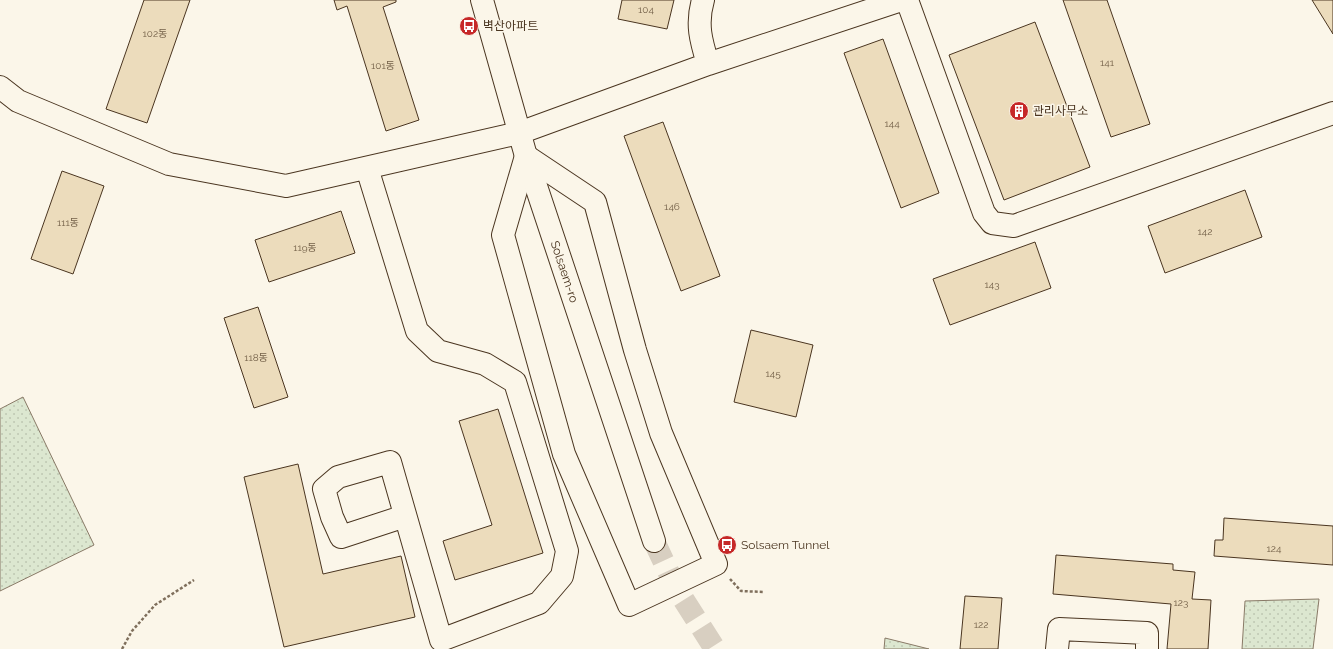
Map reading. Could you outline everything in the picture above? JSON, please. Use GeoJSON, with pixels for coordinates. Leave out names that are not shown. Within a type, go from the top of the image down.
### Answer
{"type":"FeatureCollection","features":[{"type":"Feature","properties":{"kind":"street","name":"Solsaem-ro"},"geometry":{"type":"LineString","coordinates":[[482,0],[526,156],[654,542]]}},
{"type":"Feature","properties":{"kind":"street"},"geometry":{"type":"LineString","coordinates":[[703,0],[698,23],[708,64]]}},
{"type":"Feature","properties":{"kind":"street"},"geometry":{"type":"LineString","coordinates":[[0,86],[18,101],[169,164],[286,186],[519,133],[708,64],[901,0]]}},
{"type":"Feature","properties":{"kind":"street"},"geometry":{"type":"LineString","coordinates":[[907,0],[984,212],[992,223],[1014,226],[1333,113]]}},
{"type":"Feature","properties":{"kind":"street"},"geometry":{"type":"LineString","coordinates":[[526,156],[595,202],[635,350],[661,433],[716,564],[629,605],[564,454],[503,235],[526,156]]}},
{"type":"Feature","properties":{"kind":"street"},"geometry":{"type":"LineString","coordinates":[[367,168],[417,331],[438,351],[485,364],[515,382],[567,551],[562,576],[539,603],[441,640],[405,516]]}},
{"type":"Feature","properties":{"kind":"street"},"geometry":{"type":"LineString","coordinates":[[1057,649],[1059,629],[1147,633],[1147,649]]}},
{"type":"Feature","properties":{"kind":"path"},"geometry":{"type":"LineString","coordinates":[[716,564],[740,591],[763,592]]}},
{"type":"Feature","properties":{"kind":"path"},"geometry":{"type":"LineString","coordinates":[[122,649],[132,631],[155,605],[194,580]]}},
{"type":"Feature","properties":{"kind":"green space"},"geometry":{"type":"Polygon","coordinates":[[[23,397],[94,545],[0,591],[0,409],[23,397]]]}},
{"type":"Feature","properties":{"kind":"green space"},"geometry":{"type":"Polygon","coordinates":[[[1319,599],[1313,649],[1242,649],[1245,601],[1319,599]]]}},
{"type":"Feature","properties":{"kind":"green space"},"geometry":{"type":"Polygon","coordinates":[[[885,638],[929,649],[884,649],[885,638]]]}},
{"type":"Feature","properties":{"kind":"building"},"geometry":{"type":"Polygon","coordinates":[[[144,0],[190,0],[147,123],[106,109],[144,0]]]}},
{"type":"Feature","properties":{"kind":"building"},"geometry":{"type":"Polygon","coordinates":[[[334,0],[396,0],[396,2],[383,7],[419,120],[386,131],[347,6],[337,10],[334,0]]]}},
{"type":"Feature","properties":{"kind":"building"},"geometry":{"type":"Polygon","coordinates":[[[622,0],[674,0],[667,29],[618,19],[622,0]]]}},
{"type":"Feature","properties":{"kind":"building"},"geometry":{"type":"Polygon","coordinates":[[[1063,0],[1107,0],[1150,124],[1111,137],[1063,0]]]}},
{"type":"Feature","properties":{"kind":"building"},"geometry":{"type":"Polygon","coordinates":[[[1312,0],[1333,0],[1333,34],[1312,0]]]}},
{"type":"Feature","properties":{"kind":"building","name":"관리사무소"},"geometry":{"type":"Polygon","coordinates":[[[1035,22],[1090,167],[1004,200],[949,55],[1035,22]]]}},
{"type":"Feature","properties":{"kind":"building"},"geometry":{"type":"Polygon","coordinates":[[[883,39],[939,193],[901,208],[844,53],[883,39]]]}},
{"type":"Feature","properties":{"kind":"building"},"geometry":{"type":"Polygon","coordinates":[[[663,122],[720,276],[681,291],[624,136],[663,122]]]}},
{"type":"Feature","properties":{"kind":"building"},"geometry":{"type":"Polygon","coordinates":[[[62,171],[104,186],[73,274],[31,259],[62,171]]]}},
{"type":"Feature","properties":{"kind":"building"},"geometry":{"type":"Polygon","coordinates":[[[1245,190],[1262,237],[1165,273],[1148,226],[1245,190]]]}},
{"type":"Feature","properties":{"kind":"building"},"geometry":{"type":"Polygon","coordinates":[[[341,211],[355,253],[269,282],[255,240],[341,211]]]}},
{"type":"Feature","properties":{"kind":"building"},"geometry":{"type":"Polygon","coordinates":[[[1035,242],[1051,288],[950,325],[933,279],[1035,242]]]}},
{"type":"Feature","properties":{"kind":"building"},"geometry":{"type":"Polygon","coordinates":[[[258,307],[288,397],[254,408],[224,318],[258,307]]]}},
{"type":"Feature","properties":{"kind":"building"},"geometry":{"type":"Polygon","coordinates":[[[751,330],[813,345],[796,417],[734,402],[751,330]]]}},
{"type":"Feature","properties":{"kind":"building"},"geometry":{"type":"Polygon","coordinates":[[[498,409],[543,553],[455,580],[443,541],[492,525],[459,421],[498,409]]]}},
{"type":"Feature","properties":{"kind":"building"},"geometry":{"type":"Polygon","coordinates":[[[298,464],[323,574],[401,556],[415,617],[284,647],[244,477],[298,464]]]}},
{"type":"Feature","properties":{"kind":"building"},"geometry":{"type":"Polygon","coordinates":[[[1224,518],[1333,526],[1333,565],[1214,556],[1215,540],[1223,540],[1224,518]]]}},
{"type":"Feature","properties":{"kind":"building"},"geometry":{"type":"Polygon","coordinates":[[[1056,555],[1173,564],[1173,570],[1195,572],[1192,599],[1211,600],[1208,649],[1167,649],[1171,604],[1053,594],[1056,555]]]}},
{"type":"Feature","properties":{"kind":"building"},"geometry":{"type":"Polygon","coordinates":[[[965,596],[1002,598],[998,649],[960,649],[965,596]]]}},
{"type":"Feature","properties":{"kind":"tunnel"},"geometry":{"type":"LineString","coordinates":[[654,541],[675,586],[715,649]]}},
{"type":"Feature","properties":{"kind":"place","name":"벽산아파트"},"geometry":{"type":"Point","coordinates":[469,26]}},
{"type":"Feature","properties":{"kind":"place","name":"관리사무소"},"geometry":{"type":"Point","coordinates":[1019,111]}},
{"type":"Feature","properties":{"kind":"place","name":"Solsaem Tunnel"},"geometry":{"type":"Point","coordinates":[727,545]}}]}
